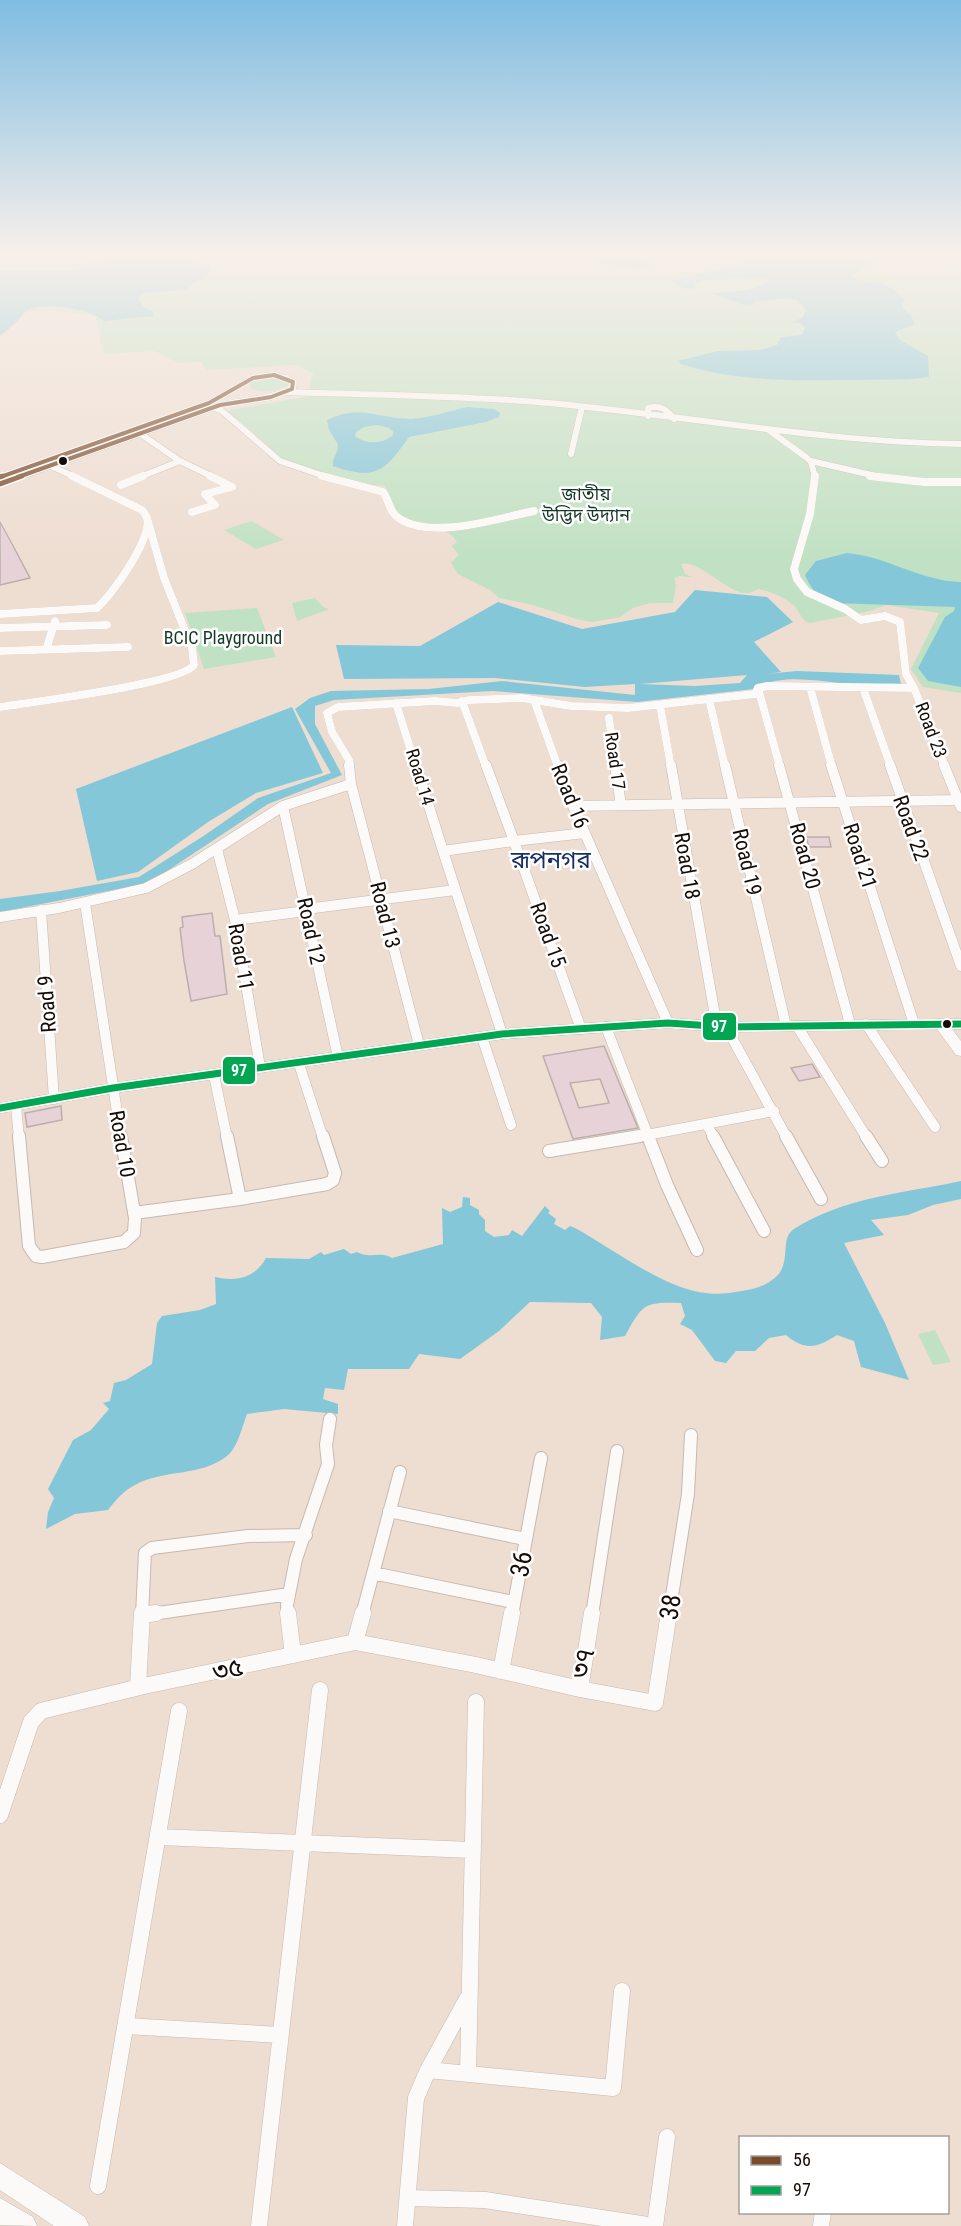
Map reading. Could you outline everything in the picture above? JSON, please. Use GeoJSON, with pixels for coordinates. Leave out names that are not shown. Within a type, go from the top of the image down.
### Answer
{"type":"FeatureCollection","features":[{"type":"Feature","properties":{"kind":"main road"},"geometry":{"type":"LineString","coordinates":[[0,477],[47,464],[142,435],[215,405],[246,381],[261,376],[274,375],[290,379],[293,385],[287,392],[271,397],[215,405],[126,435],[47,464],[0,484]]}},
{"type":"Feature","properties":{"kind":"main road"},"geometry":{"type":"LineString","coordinates":[[0,1108],[113,1088],[260,1067],[299,1064],[502,1034],[668,1023],[721,1027],[961,1024]]}},
{"type":"Feature","properties":{"kind":"main road"},"geometry":{"type":"LineString","coordinates":[[941,1024],[961,1051]]}},
{"type":"Feature","properties":{"kind":"main road"},"geometry":{"type":"LineString","coordinates":[[0,2175],[76,2226]]}},
{"type":"Feature","properties":{"kind":"main road"},"geometry":{"type":"LineString","coordinates":[[0,2210],[24,2226]]}},
{"type":"Feature","properties":{"kind":"street"},"geometry":{"type":"LineString","coordinates":[[287,392],[498,400],[582,407],[770,431],[898,443],[961,444]]}},
{"type":"Feature","properties":{"kind":"street"},"geometry":{"type":"LineString","coordinates":[[215,405],[280,461],[334,480],[382,492],[387,496],[388,508],[392,513],[409,525],[444,528],[534,511]]}},
{"type":"Feature","properties":{"kind":"street"},"geometry":{"type":"LineString","coordinates":[[571,454],[582,407]]}},
{"type":"Feature","properties":{"kind":"street"},"geometry":{"type":"LineString","coordinates":[[648,416],[648,408],[658,407],[668,410],[674,419]]}},
{"type":"Feature","properties":{"kind":"street"},"geometry":{"type":"LineString","coordinates":[[770,431],[811,461],[833,469],[934,483],[961,482]]}},
{"type":"Feature","properties":{"kind":"street"},"geometry":{"type":"LineString","coordinates":[[142,435],[180,461],[232,486],[205,494],[215,504],[192,512]]}},
{"type":"Feature","properties":{"kind":"street"},"geometry":{"type":"LineString","coordinates":[[121,485],[180,461]]}},
{"type":"Feature","properties":{"kind":"street","name":"Road 23"},"geometry":{"type":"LineString","coordinates":[[811,461],[815,470],[815,502],[794,569],[796,580],[818,600],[846,609],[851,615],[861,620],[885,616],[900,622],[906,674],[914,688],[960,802]]}},
{"type":"Feature","properties":{"kind":"street"},"geometry":{"type":"LineString","coordinates":[[0,707],[159,681],[190,671],[194,665],[195,659],[164,578],[147,518],[142,510],[47,464]]}},
{"type":"Feature","properties":{"kind":"street"},"geometry":{"type":"LineString","coordinates":[[0,614],[90,610],[104,604],[141,545],[147,530],[147,518]]}},
{"type":"Feature","properties":{"kind":"street"},"geometry":{"type":"LineString","coordinates":[[46,650],[57,612]]}},
{"type":"Feature","properties":{"kind":"street"},"geometry":{"type":"LineString","coordinates":[[0,628],[107,625]]}},
{"type":"Feature","properties":{"kind":"street"},"geometry":{"type":"LineString","coordinates":[[0,651],[128,647]]}},
{"type":"Feature","properties":{"kind":"street","name":"Road 21"},"geometry":{"type":"LineString","coordinates":[[810,687],[843,801],[914,1024]]}},
{"type":"Feature","properties":{"kind":"street"},"geometry":{"type":"LineString","coordinates":[[396,703],[522,698],[571,706],[628,708],[755,694],[758,688],[914,688]]}},
{"type":"Feature","properties":{"kind":"street","name":"Road 20"},"geometry":{"type":"LineString","coordinates":[[758,688],[850,1024]]}},
{"type":"Feature","properties":{"kind":"street","name":"Road 22"},"geometry":{"type":"LineString","coordinates":[[863,688],[961,966]]}},
{"type":"Feature","properties":{"kind":"street","name":"Road 19"},"geometry":{"type":"LineString","coordinates":[[709,699],[733,803],[792,1026],[882,1161]]}},
{"type":"Feature","properties":{"kind":"street","name":"Road 16"},"geometry":{"type":"LineString","coordinates":[[534,700],[573,806],[668,1023]]}},
{"type":"Feature","properties":{"kind":"street","name":"Road 15"},"geometry":{"type":"LineString","coordinates":[[462,701],[581,1029]]}},
{"type":"Feature","properties":{"kind":"street","name":"Road 13"},"geometry":{"type":"LineString","coordinates":[[396,703],[338,707],[327,713],[332,732],[348,760],[351,784],[419,1045]]}},
{"type":"Feature","properties":{"kind":"street","name":"Road 14"},"geometry":{"type":"LineString","coordinates":[[396,703],[455,890]]}},
{"type":"Feature","properties":{"kind":"street","name":"Road 18"},"geometry":{"type":"LineString","coordinates":[[660,705],[676,803],[721,1027],[774,1111],[821,1199]]}},
{"type":"Feature","properties":{"kind":"street","name":"Road 17"},"geometry":{"type":"LineString","coordinates":[[609,718],[621,805]]}},
{"type":"Feature","properties":{"kind":"street"},"geometry":{"type":"LineString","coordinates":[[0,917],[85,903],[146,888],[168,878],[217,849],[283,806],[351,784]]}},
{"type":"Feature","properties":{"kind":"street"},"geometry":{"type":"LineString","coordinates":[[573,806],[843,801],[960,802]]}},
{"type":"Feature","properties":{"kind":"street","name":"Road 12"},"geometry":{"type":"LineString","coordinates":[[283,806],[338,1057]]}},
{"type":"Feature","properties":{"kind":"street"},"geometry":{"type":"LineString","coordinates":[[443,851],[585,833]]}},
{"type":"Feature","properties":{"kind":"street","name":"Road 11"},"geometry":{"type":"LineString","coordinates":[[217,849],[235,920],[260,1067]]}},
{"type":"Feature","properties":{"kind":"street"},"geometry":{"type":"LineString","coordinates":[[235,920],[455,890],[502,1034]]}},
{"type":"Feature","properties":{"kind":"street","name":"Road 10"},"geometry":{"type":"LineString","coordinates":[[16,1106],[29,1246],[36,1256],[42,1257],[124,1242],[133,1237],[136,1230],[134,1213],[85,903]]}},
{"type":"Feature","properties":{"kind":"street","name":"Road 9"},"geometry":{"type":"LineString","coordinates":[[41,910],[54,1099]]}},
{"type":"Feature","properties":{"kind":"street"},"geometry":{"type":"LineString","coordinates":[[866,1024],[935,1127]]}},
{"type":"Feature","properties":{"kind":"street"},"geometry":{"type":"LineString","coordinates":[[606,1028],[680,1214],[697,1250]]}},
{"type":"Feature","properties":{"kind":"street"},"geometry":{"type":"LineString","coordinates":[[482,1037],[511,1125]]}},
{"type":"Feature","properties":{"kind":"street"},"geometry":{"type":"LineString","coordinates":[[134,1213],[240,1199],[327,1184],[333,1180],[335,1173],[299,1064]]}},
{"type":"Feature","properties":{"kind":"street"},"geometry":{"type":"LineString","coordinates":[[214,1075],[240,1199]]}},
{"type":"Feature","properties":{"kind":"street"},"geometry":{"type":"LineString","coordinates":[[549,1151],[707,1125],[774,1111]]}},
{"type":"Feature","properties":{"kind":"street"},"geometry":{"type":"LineString","coordinates":[[707,1125],[764,1231]]}},
{"type":"Feature","properties":{"kind":"street"},"geometry":{"type":"LineString","coordinates":[[292,1655],[287,1605],[296,1559],[306,1535],[328,1464],[326,1445],[330,1419]]}},
{"type":"Feature","properties":{"kind":"street","name":"38"},"geometry":{"type":"LineString","coordinates":[[580,1689],[655,1703],[688,1494],[692,1435]]}},
{"type":"Feature","properties":{"kind":"street","name":"৩৭"},"geometry":{"type":"LineString","coordinates":[[355,1642],[580,1689],[617,1450]]}},
{"type":"Feature","properties":{"kind":"street","name":"36"},"geometry":{"type":"LineString","coordinates":[[501,1671],[541,1458]]}},
{"type":"Feature","properties":{"kind":"street"},"geometry":{"type":"LineString","coordinates":[[355,1642],[400,1472]]}},
{"type":"Feature","properties":{"kind":"street"},"geometry":{"type":"LineString","coordinates":[[389,1511],[525,1539]]}},
{"type":"Feature","properties":{"kind":"street"},"geometry":{"type":"LineString","coordinates":[[138,1687],[145,1553],[152,1548],[267,1532],[306,1535]]}},
{"type":"Feature","properties":{"kind":"street"},"geometry":{"type":"LineString","coordinates":[[373,1573],[513,1602]]}},
{"type":"Feature","properties":{"kind":"street"},"geometry":{"type":"LineString","coordinates":[[142,1615],[289,1594]]}},
{"type":"Feature","properties":{"kind":"street","name":"৩৫"},"geometry":{"type":"LineString","coordinates":[[0,1815],[31,1722],[41,1711],[138,1687],[292,1655],[326,1645],[355,1642]]}},
{"type":"Feature","properties":{"kind":"street"},"geometry":{"type":"LineString","coordinates":[[259,2226],[320,1690]]}},
{"type":"Feature","properties":{"kind":"street"},"geometry":{"type":"LineString","coordinates":[[468,2074],[471,1850],[476,1702]]}},
{"type":"Feature","properties":{"kind":"street"},"geometry":{"type":"LineString","coordinates":[[98,2186],[179,1711]]}},
{"type":"Feature","properties":{"kind":"street"},"geometry":{"type":"LineString","coordinates":[[159,1837],[471,1850]]}},
{"type":"Feature","properties":{"kind":"street"},"geometry":{"type":"LineString","coordinates":[[428,2070],[613,2088],[622,1991]]}},
{"type":"Feature","properties":{"kind":"street"},"geometry":{"type":"LineString","coordinates":[[405,2226],[416,2098],[428,2070],[469,1996]]}},
{"type":"Feature","properties":{"kind":"street"},"geometry":{"type":"LineString","coordinates":[[126,2025],[280,2035]]}},
{"type":"Feature","properties":{"kind":"street"},"geometry":{"type":"LineString","coordinates":[[408,2198],[485,2200],[655,2226],[667,2137]]}},
{"type":"Feature","properties":{"kind":"green space","name":"জাতীয় উদ্ভিদ উদ্যান"},"geometry":{"type":"Polygon","coordinates":[[[164,356],[961,356],[961,693],[923,687],[911,669],[939,613],[886,605],[870,611],[810,623],[804,620],[796,608],[778,595],[759,589],[748,593],[739,592],[705,571],[688,564],[681,564],[685,574],[692,577],[679,576],[674,579],[676,586],[673,603],[650,603],[633,608],[620,617],[593,622],[499,598],[490,590],[458,574],[451,563],[459,555],[452,546],[457,542],[446,532],[404,518],[397,513],[391,504],[385,486],[359,484],[281,459],[226,411],[309,396],[311,376],[315,375],[298,365],[207,370],[201,362],[178,363],[164,356]]]}},
{"type":"Feature","properties":{"kind":"green space"},"geometry":{"type":"Polygon","coordinates":[[[266,377],[281,379],[290,385],[266,392],[252,389],[249,383],[266,377]]]}},
{"type":"Feature","properties":{"kind":"green space"},"geometry":{"type":"Polygon","coordinates":[[[252,521],[284,540],[256,549],[224,530],[252,521]]]}},
{"type":"Feature","properties":{"kind":"green space"},"geometry":{"type":"Polygon","coordinates":[[[315,598],[323,607],[329,609],[297,621],[292,603],[315,598]]]}},
{"type":"Feature","properties":{"kind":"green space","name":"BCIC Playground"},"geometry":{"type":"Polygon","coordinates":[[[257,608],[276,657],[204,669],[185,613],[257,608]]]}},
{"type":"Feature","properties":{"kind":"green space"},"geometry":{"type":"Polygon","coordinates":[[[935,1330],[951,1362],[933,1365],[918,1334],[935,1330]]]}},
{"type":"Feature","properties":{"kind":"water"},"geometry":{"type":"Polygon","coordinates":[[[698,356],[928,356],[929,377],[894,380],[770,379],[724,375],[681,364],[678,361],[698,356]]]}},
{"type":"Feature","properties":{"kind":"water"},"geometry":{"type":"Polygon","coordinates":[[[467,407],[494,409],[500,413],[499,417],[486,422],[409,437],[393,458],[378,470],[360,473],[333,466],[338,445],[329,430],[327,420],[350,413],[411,419],[467,407]],[[377,425],[364,427],[356,432],[355,436],[364,441],[379,442],[393,435],[393,431],[377,425]]]}},
{"type":"Feature","properties":{"kind":"water"},"geometry":{"type":"Polygon","coordinates":[[[847,553],[877,559],[932,578],[961,582],[961,687],[928,681],[918,668],[945,617],[954,611],[955,607],[832,603],[815,592],[805,575],[816,561],[847,553]]]}},
{"type":"Feature","properties":{"kind":"water"},"geometry":{"type":"Polygon","coordinates":[[[695,590],[767,597],[793,622],[754,642],[781,672],[766,674],[797,671],[899,675],[901,684],[784,680],[763,684],[754,689],[637,702],[492,691],[334,700],[315,706],[315,724],[342,775],[268,804],[155,879],[139,885],[0,912],[0,899],[139,877],[258,798],[331,773],[295,709],[310,698],[331,691],[429,689],[502,681],[635,695],[635,684],[585,687],[495,678],[344,679],[336,645],[420,646],[498,602],[582,629],[675,612],[695,590]],[[747,675],[640,684],[695,686],[740,683],[747,675]]]}},
{"type":"Feature","properties":{"kind":"water"},"geometry":{"type":"Polygon","coordinates":[[[292,707],[323,773],[256,793],[208,822],[138,872],[97,881],[76,789],[292,707]]]}},
{"type":"Feature","properties":{"kind":"water"},"geometry":{"type":"Polygon","coordinates":[[[961,1181],[961,1199],[933,1205],[908,1215],[871,1220],[884,1235],[844,1243],[885,1323],[909,1380],[861,1367],[854,1341],[837,1335],[823,1343],[811,1346],[799,1344],[786,1335],[769,1338],[755,1351],[736,1351],[726,1363],[715,1361],[692,1330],[680,1324],[685,1316],[681,1303],[659,1303],[646,1307],[636,1317],[625,1336],[600,1340],[602,1317],[591,1303],[530,1302],[499,1331],[460,1359],[419,1354],[409,1369],[348,1369],[344,1390],[325,1388],[323,1399],[338,1404],[338,1414],[284,1409],[247,1414],[231,1452],[217,1463],[146,1480],[127,1490],[108,1510],[75,1514],[46,1529],[48,1512],[54,1498],[48,1489],[73,1440],[91,1430],[109,1409],[103,1403],[110,1401],[114,1383],[126,1380],[152,1364],[157,1323],[162,1316],[200,1310],[216,1304],[215,1277],[231,1279],[245,1277],[262,1265],[266,1258],[309,1259],[321,1252],[324,1255],[344,1249],[351,1254],[357,1252],[392,1258],[443,1244],[442,1208],[450,1212],[462,1207],[463,1197],[470,1198],[470,1205],[479,1210],[479,1214],[485,1220],[485,1231],[494,1237],[509,1235],[512,1230],[522,1236],[545,1206],[550,1211],[548,1213],[556,1219],[554,1224],[565,1230],[570,1226],[575,1228],[656,1276],[690,1290],[710,1294],[728,1293],[761,1286],[779,1274],[789,1233],[813,1218],[854,1203],[961,1181]]]}},
{"type":"Feature","properties":{"kind":"building"},"geometry":{"type":"Polygon","coordinates":[[[0,522],[11,542],[30,578],[0,585],[0,522]]]}},
{"type":"Feature","properties":{"kind":"building"},"geometry":{"type":"Polygon","coordinates":[[[806,837],[829,837],[831,847],[809,847],[806,837]]]}},
{"type":"Feature","properties":{"kind":"building"},"geometry":{"type":"Polygon","coordinates":[[[212,913],[215,936],[220,936],[227,994],[191,1001],[180,928],[183,927],[182,917],[212,913]]]}},
{"type":"Feature","properties":{"kind":"building"},"geometry":{"type":"Polygon","coordinates":[[[604,1046],[638,1128],[573,1139],[543,1056],[604,1046]],[[600,1079],[570,1083],[579,1108],[609,1103],[600,1079]]]}},
{"type":"Feature","properties":{"kind":"building"},"geometry":{"type":"Polygon","coordinates":[[[812,1064],[820,1077],[799,1081],[791,1068],[812,1064]]]}},
{"type":"Feature","properties":{"kind":"building"},"geometry":{"type":"Polygon","coordinates":[[[61,1106],[62,1120],[27,1127],[25,1113],[61,1106]]]}},
{"type":"Feature","properties":{"kind":"transit line","name":"56"},"geometry":{"type":"LineString","coordinates":[[0,477],[209,403],[253,378],[274,375],[293,382],[292,389],[271,397],[220,405],[0,484]]}},
{"type":"Feature","properties":{"kind":"transit line","name":"97"},"geometry":{"type":"LineString","coordinates":[[0,1108],[113,1088],[502,1034],[668,1023],[726,1027],[961,1024]]}},
{"type":"Feature","properties":{"kind":"district","name":"রূপনগর"},"geometry":{"type":"Point","coordinates":[551,860]}}]}
